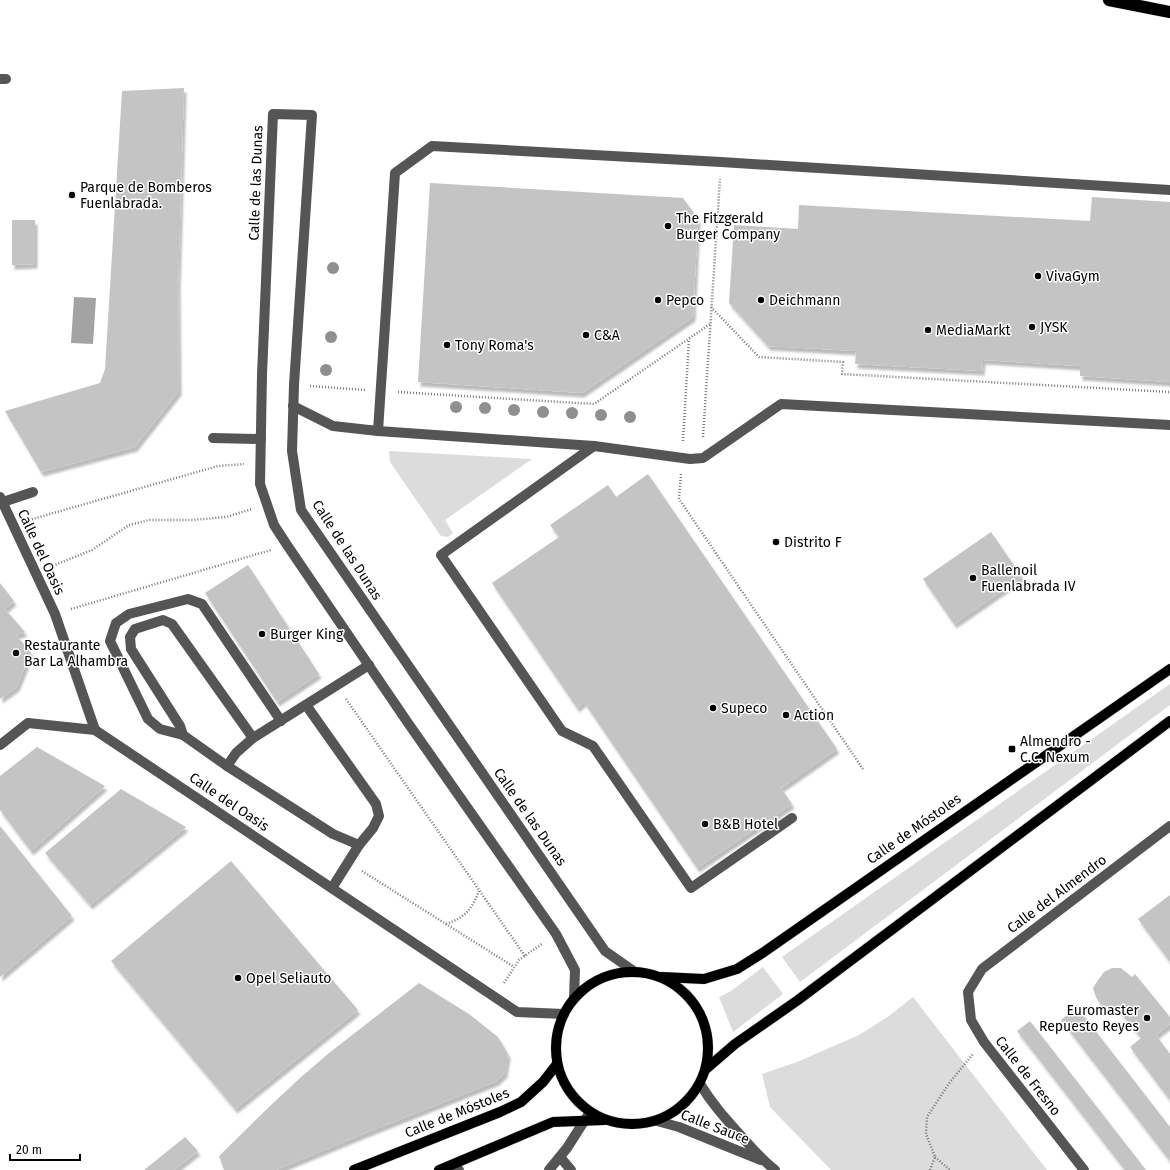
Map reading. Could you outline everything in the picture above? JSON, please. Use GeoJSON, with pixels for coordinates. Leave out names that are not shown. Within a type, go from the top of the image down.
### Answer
{"type":"FeatureCollection","features":[{"type":"Feature","properties":{"kind":"highway"},"geometry":{"type":"LineString","coordinates":[[1109,0],[1170,12]]}},
{"type":"Feature","properties":{"kind":"main road","name":"Calle de Móstoles"},"geometry":{"type":"LineString","coordinates":[[662,977],[704,979],[737,969],[764,952],[1170,668]]}},
{"type":"Feature","properties":{"kind":"main road"},"geometry":{"type":"LineString","coordinates":[[706,1069],[735,1044],[798,1000],[1170,721]]}},
{"type":"Feature","properties":{"kind":"main road"},"geometry":{"type":"LineString","coordinates":[[439,1170],[455,1168],[553,1122],[604,1120],[631,1125],[657,1121],[674,1112],[689,1100],[700,1084],[706,1069],[709,1041],[702,1015],[685,992],[662,977],[636,972],[613,974],[592,983],[574,998],[564,1014],[556,1038],[557,1064],[566,1088],[582,1107],[604,1120]]}},
{"type":"Feature","properties":{"kind":"main road","name":"Calle de Móstoles"},"geometry":{"type":"LineString","coordinates":[[354,1170],[500,1112],[521,1102],[543,1082],[557,1064]]}},
{"type":"Feature","properties":{"kind":"street","name":"Calle de las Dunas"},"geometry":{"type":"LineString","coordinates":[[574,998],[575,970],[556,934],[408,723],[287,545],[274,525],[267,505],[260,484],[262,375],[273,114],[312,115],[293,406],[292,451],[301,510],[605,951],[636,972]]}},
{"type":"Feature","properties":{"kind":"street"},"geometry":{"type":"LineString","coordinates":[[378,431],[395,173],[432,146],[721,162],[1170,190]]}},
{"type":"Feature","properties":{"kind":"street"},"geometry":{"type":"LineString","coordinates":[[293,406],[333,426],[378,431],[594,446],[690,459],[701,459],[781,404],[1170,426]]}},
{"type":"Feature","properties":{"kind":"street"},"geometry":{"type":"LineString","coordinates":[[212,438],[261,439]]}},
{"type":"Feature","properties":{"kind":"street"},"geometry":{"type":"LineString","coordinates":[[594,446],[441,555],[562,731],[593,746],[691,888],[792,818]]}},
{"type":"Feature","properties":{"kind":"street"},"geometry":{"type":"LineString","coordinates":[[1,500],[33,492]]}},
{"type":"Feature","properties":{"kind":"street","name":"Calle del Oasis"},"geometry":{"type":"LineString","coordinates":[[1,500],[55,614],[95,730],[517,1012],[564,1014]]}},
{"type":"Feature","properties":{"kind":"street"},"geometry":{"type":"LineString","coordinates":[[281,721],[202,604],[188,599],[129,614],[116,623],[110,641],[148,718],[160,729],[183,735],[227,766],[333,834],[359,845]]}},
{"type":"Feature","properties":{"kind":"street"},"geometry":{"type":"LineString","coordinates":[[183,735],[180,726],[131,650],[130,636],[135,629],[163,620],[172,624],[253,738]]}},
{"type":"Feature","properties":{"kind":"street"},"geometry":{"type":"LineString","coordinates":[[227,766],[236,753],[253,738],[369,665]]}},
{"type":"Feature","properties":{"kind":"street"},"geometry":{"type":"LineString","coordinates":[[306,704],[376,804],[379,816],[373,828],[359,845],[332,888]]}},
{"type":"Feature","properties":{"kind":"street"},"geometry":{"type":"LineString","coordinates":[[0,745],[28,723],[95,730]]}},
{"type":"Feature","properties":{"kind":"street","name":"Calle del Almendro"},"geometry":{"type":"LineString","coordinates":[[968,992],[982,969],[1170,826]]}},
{"type":"Feature","properties":{"kind":"street","name":"Calle de Fresno"},"geometry":{"type":"LineString","coordinates":[[968,992],[972,1020],[984,1042],[1084,1170]]}},
{"type":"Feature","properties":{"kind":"street","name":"Calle Sauce"},"geometry":{"type":"LineString","coordinates":[[700,1084],[713,1104],[763,1161],[775,1170]]}},
{"type":"Feature","properties":{"kind":"street"},"geometry":{"type":"LineString","coordinates":[[549,1170],[560,1157],[590,1112]]}},
{"type":"Feature","properties":{"kind":"street","name":"Calle Sauce"},"geometry":{"type":"LineString","coordinates":[[657,1121],[679,1127],[763,1161]]}},
{"type":"Feature","properties":{"kind":"street"},"geometry":{"type":"LineString","coordinates":[[560,1157],[571,1170]]}},
{"type":"Feature","properties":{"kind":"path"},"geometry":{"type":"LineString","coordinates":[[701,459],[721,162]]}},
{"type":"Feature","properties":{"kind":"path"},"geometry":{"type":"LineString","coordinates":[[711,307],[759,357],[843,362],[842,374],[1170,392]]}},
{"type":"Feature","properties":{"kind":"path"},"geometry":{"type":"LineString","coordinates":[[294,385],[594,404],[710,324]]}},
{"type":"Feature","properties":{"kind":"path"},"geometry":{"type":"LineString","coordinates":[[689,339],[680,499],[863,769]]}},
{"type":"Feature","properties":{"kind":"path"},"geometry":{"type":"LineString","coordinates":[[13,524],[218,466],[261,463]]}},
{"type":"Feature","properties":{"kind":"path"},"geometry":{"type":"LineString","coordinates":[[36,573],[92,550],[129,525],[149,520],[193,520],[226,517],[267,505]]}},
{"type":"Feature","properties":{"kind":"path"},"geometry":{"type":"LineString","coordinates":[[55,614],[287,545]]}},
{"type":"Feature","properties":{"kind":"path"},"geometry":{"type":"LineString","coordinates":[[336,686],[525,956]]}},
{"type":"Feature","properties":{"kind":"path"},"geometry":{"type":"LineString","coordinates":[[348,862],[514,967]]}},
{"type":"Feature","properties":{"kind":"path"},"geometry":{"type":"LineString","coordinates":[[446,924],[457,920],[466,914],[479,891]]}},
{"type":"Feature","properties":{"kind":"path"},"geometry":{"type":"LineString","coordinates":[[495,997],[519,960],[556,934]]}},
{"type":"Feature","properties":{"kind":"path"},"geometry":{"type":"LineString","coordinates":[[950,1170],[935,1157],[926,1134],[927,1117],[950,1082],[984,1042]]}},
{"type":"Feature","properties":{"kind":"path"},"geometry":{"type":"LineString","coordinates":[[930,1170],[935,1157]]}},
{"type":"Feature","properties":{"kind":"shaded area"},"geometry":{"type":"Polygon","coordinates":[[[74,297],[96,298],[93,344],[71,343],[74,297]]]}},
{"type":"Feature","properties":{"kind":"shaded area"},"geometry":{"type":"Polygon","coordinates":[[[389,451],[532,459],[445,520],[453,533],[448,537],[441,536],[390,462],[389,451]]]}},
{"type":"Feature","properties":{"kind":"shaded area"},"geometry":{"type":"Polygon","coordinates":[[[1170,684],[1170,705],[800,982],[782,957],[1170,684]]]}},
{"type":"Feature","properties":{"kind":"shaded area"},"geometry":{"type":"Polygon","coordinates":[[[763,967],[783,994],[733,1032],[719,997],[731,991],[763,967]]]}},
{"type":"Feature","properties":{"kind":"shaded area"},"geometry":{"type":"Polygon","coordinates":[[[913,997],[1047,1170],[831,1170],[770,1107],[762,1074],[797,1062],[859,1035],[889,1016],[913,997]]]}},
{"type":"Feature","properties":{"kind":"building"},"geometry":{"type":"Polygon","coordinates":[[[184,88],[178,285],[179,391],[135,447],[41,472],[5,411],[100,383],[105,369],[122,91],[184,88]]]}},
{"type":"Feature","properties":{"kind":"building"},"geometry":{"type":"Polygon","coordinates":[[[430,183],[683,198],[698,219],[693,317],[582,393],[418,382],[430,183]]]}},
{"type":"Feature","properties":{"kind":"building"},"geometry":{"type":"Polygon","coordinates":[[[1092,197],[1170,202],[1170,382],[1080,376],[1080,366],[983,360],[982,371],[855,364],[856,351],[768,346],[729,303],[734,225],[798,229],[799,205],[1090,221],[1092,197]]]}},
{"type":"Feature","properties":{"kind":"building"},"geometry":{"type":"Polygon","coordinates":[[[12,220],[35,220],[35,264],[12,265],[12,220]]]}},
{"type":"Feature","properties":{"kind":"building"},"geometry":{"type":"Polygon","coordinates":[[[648,474],[837,749],[781,788],[792,804],[697,868],[584,702],[577,708],[492,583],[559,537],[550,525],[608,485],[616,497],[648,474]]]}},
{"type":"Feature","properties":{"kind":"building"},"geometry":{"type":"Polygon","coordinates":[[[991,532],[1022,577],[954,624],[923,579],[991,532]]]}},
{"type":"Feature","properties":{"kind":"building","name":"Burger King"},"geometry":{"type":"Polygon","coordinates":[[[248,565],[319,674],[277,702],[205,593],[248,565]]]}},
{"type":"Feature","properties":{"kind":"building"},"geometry":{"type":"Polygon","coordinates":[[[0,583],[14,601],[5,609],[25,632],[16,635],[31,652],[17,687],[0,699],[0,583]]]}},
{"type":"Feature","properties":{"kind":"building"},"geometry":{"type":"Polygon","coordinates":[[[37,747],[105,786],[31,851],[0,810],[0,776],[37,747]]]}},
{"type":"Feature","properties":{"kind":"building"},"geometry":{"type":"Polygon","coordinates":[[[121,789],[186,827],[90,905],[45,853],[121,789]]]}},
{"type":"Feature","properties":{"kind":"building"},"geometry":{"type":"Polygon","coordinates":[[[0,826],[72,916],[0,977],[0,826]]]}},
{"type":"Feature","properties":{"kind":"building"},"geometry":{"type":"Polygon","coordinates":[[[231,861],[358,1010],[235,1109],[111,961],[231,861]]]}},
{"type":"Feature","properties":{"kind":"building"},"geometry":{"type":"Polygon","coordinates":[[[1170,895],[1170,962],[1138,919],[1170,895]]]}},
{"type":"Feature","properties":{"kind":"building"},"geometry":{"type":"Polygon","coordinates":[[[1112,968],[1121,968],[1132,977],[1135,974],[1170,1017],[1170,1024],[1156,1035],[1170,1054],[1170,1100],[1130,1047],[1141,1038],[1118,1009],[1109,1009],[1101,1005],[1096,997],[1093,988],[1104,972],[1112,968]]]}},
{"type":"Feature","properties":{"kind":"building"},"geometry":{"type":"Polygon","coordinates":[[[419,983],[469,1014],[498,1037],[508,1054],[505,1073],[497,1081],[276,1170],[224,1170],[219,1156],[271,1105],[329,1053],[419,983]]]}},
{"type":"Feature","properties":{"kind":"building"},"geometry":{"type":"Polygon","coordinates":[[[1077,1007],[1170,1127],[1170,1161],[1061,1020],[1077,1007]]]}},
{"type":"Feature","properties":{"kind":"building"},"geometry":{"type":"Polygon","coordinates":[[[1030,1021],[1146,1170],[1125,1170],[1017,1031],[1030,1021]]]}},
{"type":"Feature","properties":{"kind":"building"},"geometry":{"type":"Polygon","coordinates":[[[185,1137],[198,1151],[174,1170],[144,1170],[185,1137]]]}},
{"type":"Feature","properties":{"kind":"place","name":"Parque de Bomberos Fuenlabrada."},"geometry":{"type":"Point","coordinates":[72,195]}},
{"type":"Feature","properties":{"kind":"place","name":"The Fitzgerald Burger Company"},"geometry":{"type":"Point","coordinates":[668,226]}},
{"type":"Feature","properties":{"kind":"place","name":"VivaGym"},"geometry":{"type":"Point","coordinates":[1038,276]}},
{"type":"Feature","properties":{"kind":"place","name":"Pepco"},"geometry":{"type":"Point","coordinates":[658,300]}},
{"type":"Feature","properties":{"kind":"place","name":"Deichmann"},"geometry":{"type":"Point","coordinates":[761,300]}},
{"type":"Feature","properties":{"kind":"place","name":"JYSK"},"geometry":{"type":"Point","coordinates":[1032,327]}},
{"type":"Feature","properties":{"kind":"place","name":"MediaMarkt"},"geometry":{"type":"Point","coordinates":[928,330]}},
{"type":"Feature","properties":{"kind":"place","name":"C&A"},"geometry":{"type":"Point","coordinates":[586,335]}},
{"type":"Feature","properties":{"kind":"place","name":"Tony Roma's"},"geometry":{"type":"Point","coordinates":[447,345]}},
{"type":"Feature","properties":{"kind":"place","name":"Distrito F"},"geometry":{"type":"Point","coordinates":[776,542]}},
{"type":"Feature","properties":{"kind":"place","name":"Ballenoil Fuenlabrada IV"},"geometry":{"type":"Point","coordinates":[973,578]}},
{"type":"Feature","properties":{"kind":"place","name":"Burger King"},"geometry":{"type":"Point","coordinates":[262,634]}},
{"type":"Feature","properties":{"kind":"place","name":"Restaurante Bar La Alhambra"},"geometry":{"type":"Point","coordinates":[16,653]}},
{"type":"Feature","properties":{"kind":"place","name":"Supeco"},"geometry":{"type":"Point","coordinates":[713,708]}},
{"type":"Feature","properties":{"kind":"place","name":"Action"},"geometry":{"type":"Point","coordinates":[786,715]}},
{"type":"Feature","properties":{"kind":"place","name":"Almendro - C.C. Nexum"},"geometry":{"type":"Point","coordinates":[1012,749]}},
{"type":"Feature","properties":{"kind":"place","name":"B&B Hotel"},"geometry":{"type":"Point","coordinates":[705,824]}},
{"type":"Feature","properties":{"kind":"place","name":"Opel Seliauto"},"geometry":{"type":"Point","coordinates":[238,978]}},
{"type":"Feature","properties":{"kind":"place","name":"Euromaster Repuesto Reyes"},"geometry":{"type":"Point","coordinates":[1147,1018]}}]}
